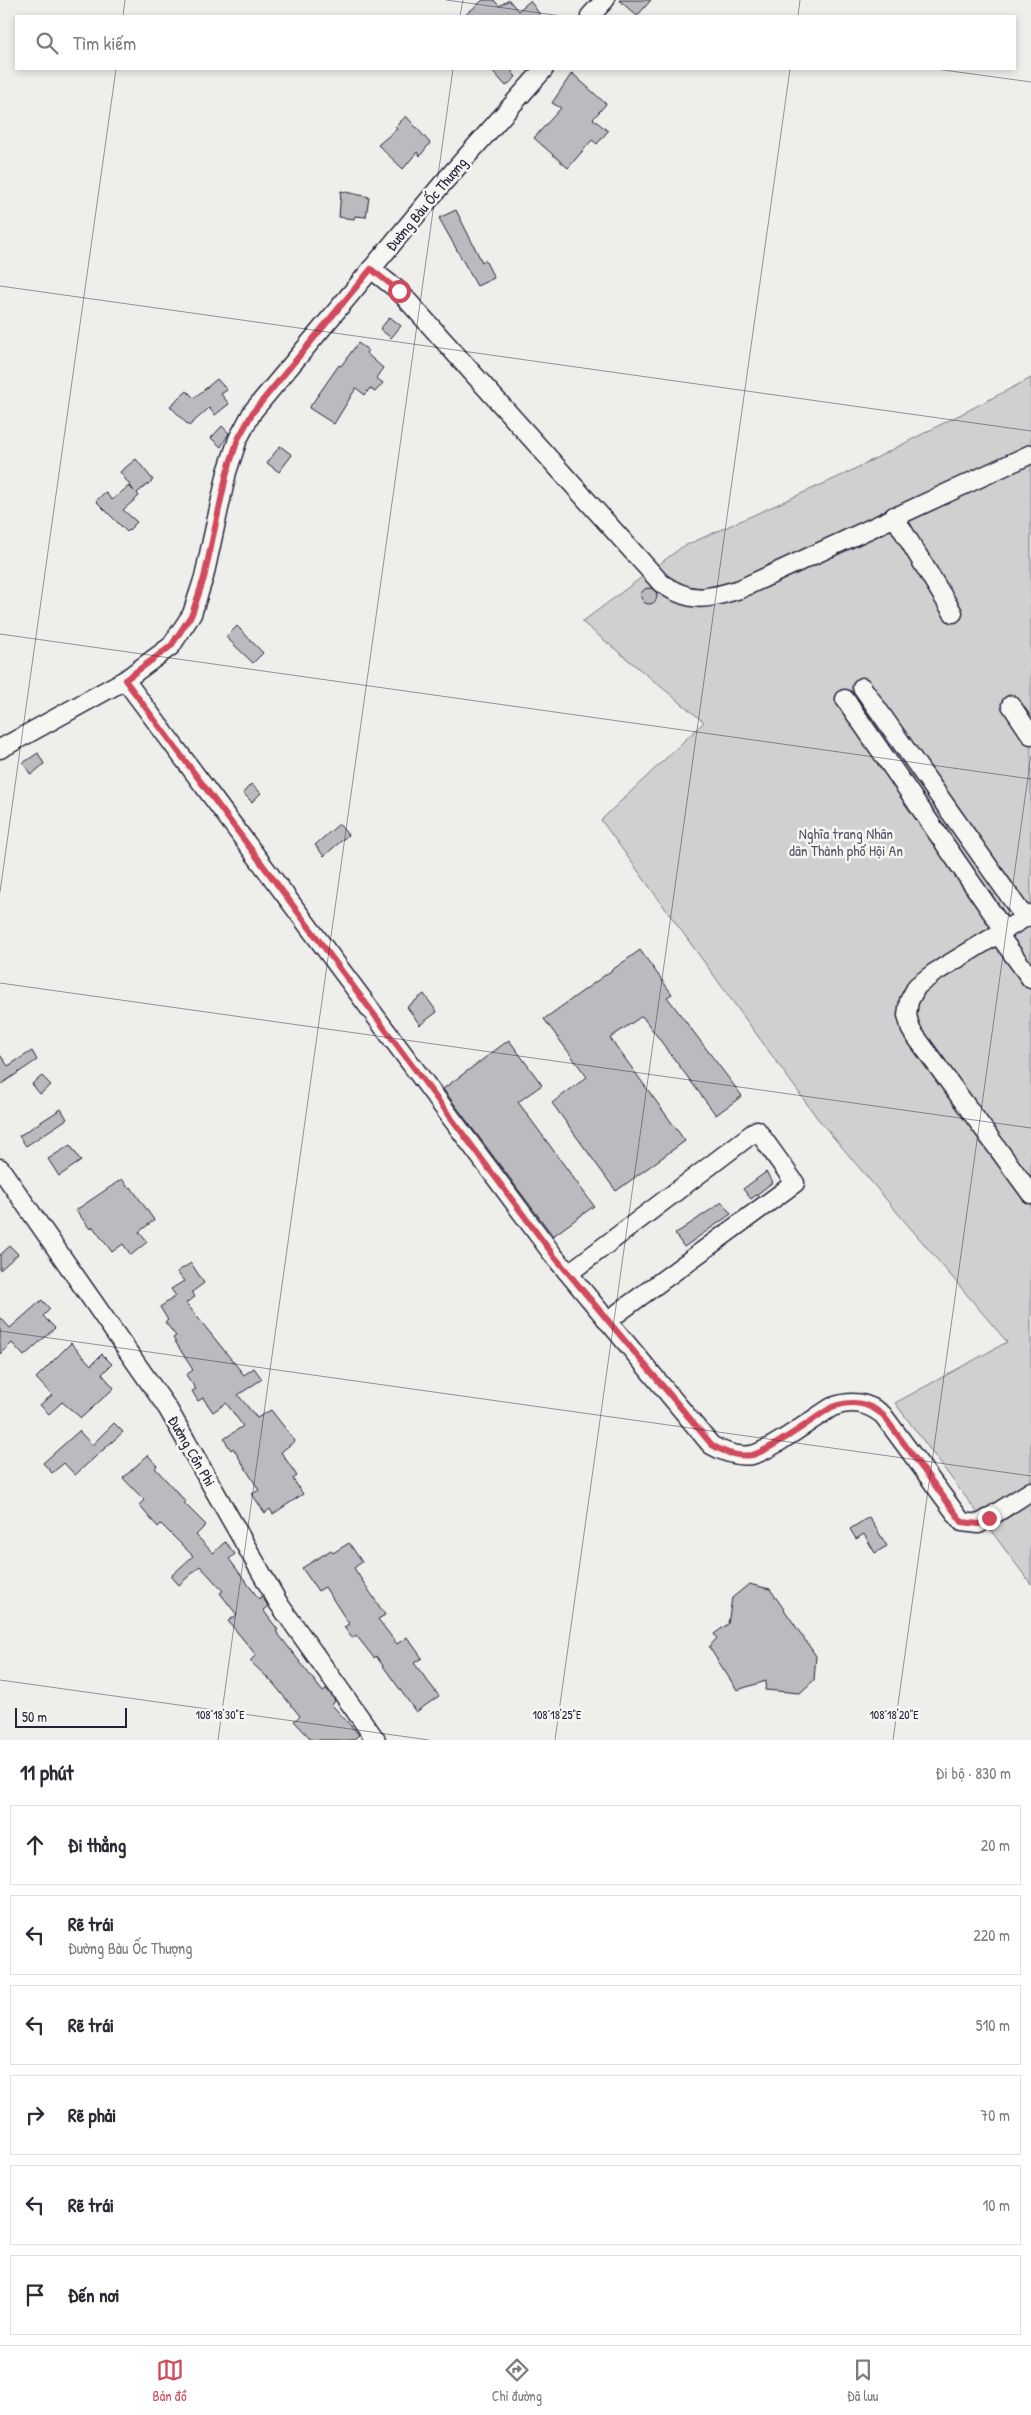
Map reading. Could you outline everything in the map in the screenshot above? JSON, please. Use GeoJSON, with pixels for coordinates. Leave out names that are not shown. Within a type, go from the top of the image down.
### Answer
{"type":"FeatureCollection","features":[{"type":"Feature","properties":{"kind":"street"},"geometry":{"type":"LineString","coordinates":[[591,15],[605,0]]}},
{"type":"Feature","properties":{"kind":"street","name":"Đường Bàu Ốc Thượng"},"geometry":{"type":"LineString","coordinates":[[0,748],[125,680],[171,646],[192,614],[204,578],[227,472],[238,439],[253,412],[371,269],[543,70]]}},
{"type":"Feature","properties":{"kind":"street"},"geometry":{"type":"LineString","coordinates":[[371,269],[399,291],[661,583],[678,595],[709,598],[740,589],[1031,454]]}},
{"type":"Feature","properties":{"kind":"street"},"geometry":{"type":"LineString","coordinates":[[894,516],[953,614]]}},
{"type":"Feature","properties":{"kind":"street"},"geometry":{"type":"LineString","coordinates":[[125,680],[518,1208],[608,1321],[712,1445],[736,1455],[752,1455],[765,1450],[832,1407],[844,1403],[857,1402],[872,1406],[883,1415],[962,1522],[979,1524],[1031,1491]]}},
{"type":"Feature","properties":{"kind":"street"},"geometry":{"type":"LineString","coordinates":[[862,687],[1028,916],[934,973],[917,986],[909,1001],[907,1015],[911,1030],[1031,1194]]}},
{"type":"Feature","properties":{"kind":"street"},"geometry":{"type":"LineString","coordinates":[[845,699],[1031,979]]}},
{"type":"Feature","properties":{"kind":"street"},"geometry":{"type":"LineString","coordinates":[[1011,705],[1031,735]]}},
{"type":"Feature","properties":{"kind":"street"},"geometry":{"type":"LineString","coordinates":[[569,1273],[757,1130],[795,1183],[608,1321]]}},
{"type":"Feature","properties":{"kind":"street","name":"Đường Cồn Phi"},"geometry":{"type":"LineString","coordinates":[[0,1168],[168,1409],[279,1604],[376,1740]]}},
{"type":"Feature","properties":{"kind":"green space","name":"Nghĩa trang Nhân dân Thành phố Hội An"},"geometry":{"type":"Polygon","coordinates":[[[1031,378],[1031,1584],[895,1403],[1007,1342],[818,1119],[601,820],[704,722],[582,622],[682,547],[843,475],[1031,378]]]}},
{"type":"Feature","properties":{"kind":"building"},"geometry":{"type":"Polygon","coordinates":[[[483,0],[494,0],[499,6],[509,0],[518,11],[530,1],[540,15],[465,15],[483,0]]]}},
{"type":"Feature","properties":{"kind":"building"},"geometry":{"type":"Polygon","coordinates":[[[619,0],[651,0],[636,15],[619,0]]]}},
{"type":"Feature","properties":{"kind":"building"},"geometry":{"type":"Polygon","coordinates":[[[492,70],[511,70],[516,77],[506,86],[492,70]]]}},
{"type":"Feature","properties":{"kind":"building"},"geometry":{"type":"Polygon","coordinates":[[[572,73],[606,104],[593,119],[608,131],[597,144],[592,140],[568,168],[534,138],[561,108],[552,103],[572,73]]]}},
{"type":"Feature","properties":{"kind":"building"},"geometry":{"type":"Polygon","coordinates":[[[406,116],[430,143],[420,156],[417,152],[403,169],[378,145],[397,129],[395,127],[406,116]]]}},
{"type":"Feature","properties":{"kind":"building"},"geometry":{"type":"Polygon","coordinates":[[[341,191],[369,197],[366,217],[355,216],[354,219],[339,217],[341,191]]]}},
{"type":"Feature","properties":{"kind":"building"},"geometry":{"type":"Polygon","coordinates":[[[456,210],[482,262],[485,260],[494,278],[477,286],[439,218],[456,210]]]}},
{"type":"Feature","properties":{"kind":"building"},"geometry":{"type":"Polygon","coordinates":[[[390,317],[401,326],[391,338],[380,329],[390,317]]]}},
{"type":"Feature","properties":{"kind":"building"},"geometry":{"type":"Polygon","coordinates":[[[358,343],[368,350],[366,353],[383,368],[376,378],[383,383],[375,392],[370,388],[365,395],[356,388],[334,424],[309,408],[339,365],[341,366],[358,343]]]}},
{"type":"Feature","properties":{"kind":"building"},"geometry":{"type":"Polygon","coordinates":[[[217,379],[227,390],[221,394],[229,404],[215,415],[209,408],[189,426],[170,406],[187,391],[194,398],[217,379]]]}},
{"type":"Feature","properties":{"kind":"building"},"geometry":{"type":"Polygon","coordinates":[[[222,426],[229,433],[221,447],[211,438],[222,426]]]}},
{"type":"Feature","properties":{"kind":"building"},"geometry":{"type":"Polygon","coordinates":[[[280,446],[292,455],[279,472],[267,463],[280,446]]]}},
{"type":"Feature","properties":{"kind":"building"},"geometry":{"type":"Polygon","coordinates":[[[136,459],[153,480],[137,493],[139,496],[123,510],[137,522],[127,532],[96,501],[105,492],[112,500],[129,486],[134,491],[120,472],[136,459]]]}},
{"type":"Feature","properties":{"kind":"building"},"geometry":{"type":"Polygon","coordinates":[[[649,588],[655,590],[657,596],[655,602],[649,604],[643,602],[641,596],[643,590],[649,588]]]}},
{"type":"Feature","properties":{"kind":"building"},"geometry":{"type":"Polygon","coordinates":[[[237,626],[263,653],[253,663],[226,637],[237,626]]]}},
{"type":"Feature","properties":{"kind":"building"},"geometry":{"type":"Polygon","coordinates":[[[38,753],[44,764],[31,775],[23,763],[38,753]]]}},
{"type":"Feature","properties":{"kind":"building"},"geometry":{"type":"Polygon","coordinates":[[[251,784],[261,793],[252,802],[243,793],[251,784]]]}},
{"type":"Feature","properties":{"kind":"building"},"geometry":{"type":"Polygon","coordinates":[[[339,824],[348,835],[324,856],[315,845],[339,824]]]}},
{"type":"Feature","properties":{"kind":"building"},"geometry":{"type":"Polygon","coordinates":[[[640,950],[672,994],[667,997],[742,1096],[716,1115],[642,1016],[610,1038],[685,1141],[616,1191],[552,1103],[587,1077],[544,1019],[640,950]]]}},
{"type":"Feature","properties":{"kind":"building"},"geometry":{"type":"Polygon","coordinates":[[[424,994],[437,1012],[420,1025],[407,1007],[424,994]]]}},
{"type":"Feature","properties":{"kind":"building"},"geometry":{"type":"Polygon","coordinates":[[[509,1040],[542,1085],[518,1102],[594,1206],[553,1236],[443,1089],[509,1040]]]}},
{"type":"Feature","properties":{"kind":"building"},"geometry":{"type":"Polygon","coordinates":[[[32,1051],[37,1060],[0,1085],[0,1055],[8,1066],[32,1051]]]}},
{"type":"Feature","properties":{"kind":"building"},"geometry":{"type":"Polygon","coordinates":[[[42,1076],[51,1085],[40,1094],[32,1084],[42,1076]]]}},
{"type":"Feature","properties":{"kind":"building"},"geometry":{"type":"Polygon","coordinates":[[[61,1109],[67,1119],[26,1146],[19,1136],[61,1109]]]}},
{"type":"Feature","properties":{"kind":"building"},"geometry":{"type":"Polygon","coordinates":[[[70,1145],[81,1161],[59,1176],[48,1159],[70,1145]]]}},
{"type":"Feature","properties":{"kind":"building"},"geometry":{"type":"Polygon","coordinates":[[[766,1172],[773,1182],[751,1199],[743,1189],[766,1172]]]}},
{"type":"Feature","properties":{"kind":"building"},"geometry":{"type":"Polygon","coordinates":[[[122,1179],[129,1189],[131,1187],[154,1220],[139,1232],[147,1242],[131,1255],[123,1244],[112,1252],[93,1227],[90,1229],[76,1210],[122,1179]]]}},
{"type":"Feature","properties":{"kind":"building"},"geometry":{"type":"Polygon","coordinates":[[[722,1202],[731,1214],[684,1247],[675,1234],[722,1202]]]}},
{"type":"Feature","properties":{"kind":"building"},"geometry":{"type":"Polygon","coordinates":[[[10,1246],[18,1254],[0,1270],[0,1255],[10,1246]]]}},
{"type":"Feature","properties":{"kind":"building"},"geometry":{"type":"Polygon","coordinates":[[[191,1263],[204,1283],[192,1292],[195,1297],[186,1303],[244,1375],[254,1368],[262,1379],[238,1395],[257,1418],[271,1410],[295,1441],[281,1452],[297,1476],[293,1479],[303,1494],[273,1514],[270,1509],[265,1513],[252,1494],[259,1490],[233,1448],[231,1450],[224,1439],[243,1426],[226,1403],[213,1412],[203,1398],[198,1401],[192,1391],[196,1389],[186,1375],[193,1370],[173,1338],[176,1336],[165,1322],[168,1320],[160,1307],[176,1296],[171,1289],[184,1281],[177,1272],[191,1263]]]}},
{"type":"Feature","properties":{"kind":"building"},"geometry":{"type":"Polygon","coordinates":[[[42,1300],[50,1309],[43,1316],[55,1328],[24,1356],[12,1343],[0,1354],[0,1317],[10,1328],[42,1300]]]}},
{"type":"Feature","properties":{"kind":"building"},"geometry":{"type":"Polygon","coordinates":[[[71,1343],[91,1365],[102,1354],[112,1364],[102,1374],[114,1388],[81,1418],[62,1402],[49,1414],[40,1405],[52,1395],[36,1378],[71,1343]]]}},
{"type":"Feature","properties":{"kind":"building"},"geometry":{"type":"Polygon","coordinates":[[[114,1423],[123,1432],[75,1475],[64,1463],[52,1473],[43,1463],[79,1431],[92,1445],[114,1423]]]}},
{"type":"Feature","properties":{"kind":"building"},"geometry":{"type":"Polygon","coordinates":[[[148,1455],[157,1466],[155,1468],[186,1502],[184,1503],[206,1525],[196,1535],[213,1553],[225,1542],[235,1554],[229,1559],[259,1599],[262,1596],[268,1606],[263,1610],[278,1630],[276,1631],[323,1692],[327,1689],[335,1701],[332,1705],[359,1735],[353,1740],[312,1740],[294,1721],[300,1716],[272,1682],[250,1661],[256,1655],[228,1621],[237,1615],[220,1593],[223,1591],[200,1566],[179,1585],[171,1576],[193,1556],[161,1524],[158,1527],[149,1517],[139,1505],[144,1500],[123,1478],[148,1455]]]}},
{"type":"Feature","properties":{"kind":"building"},"geometry":{"type":"Polygon","coordinates":[[[869,1517],[887,1546],[875,1553],[864,1534],[856,1539],[850,1529],[869,1517]]]}},
{"type":"Feature","properties":{"kind":"building"},"geometry":{"type":"Polygon","coordinates":[[[349,1543],[362,1562],[354,1568],[385,1615],[378,1619],[397,1644],[407,1637],[422,1658],[414,1663],[439,1696],[416,1712],[376,1656],[374,1658],[356,1635],[352,1638],[344,1627],[349,1624],[325,1587],[318,1591],[302,1568],[331,1550],[333,1553],[349,1543]]]}},
{"type":"Feature","properties":{"kind":"building"},"geometry":{"type":"Polygon","coordinates":[[[749,1584],[770,1589],[816,1656],[814,1680],[800,1693],[765,1690],[766,1681],[737,1690],[709,1647],[717,1638],[714,1634],[728,1624],[732,1598],[749,1584]]]}},
{"type":"Feature","properties":{"kind":"route"},"geometry":{"type":"LineString","coordinates":[[399,291],[371,269],[253,412],[238,439],[227,472],[204,578],[192,614],[171,646],[125,680],[554,1256],[712,1445],[736,1455],[752,1455],[765,1450],[832,1407],[844,1403],[857,1402],[872,1406],[883,1415],[958,1519],[969,1524],[979,1524],[989,1518]]}}]}
